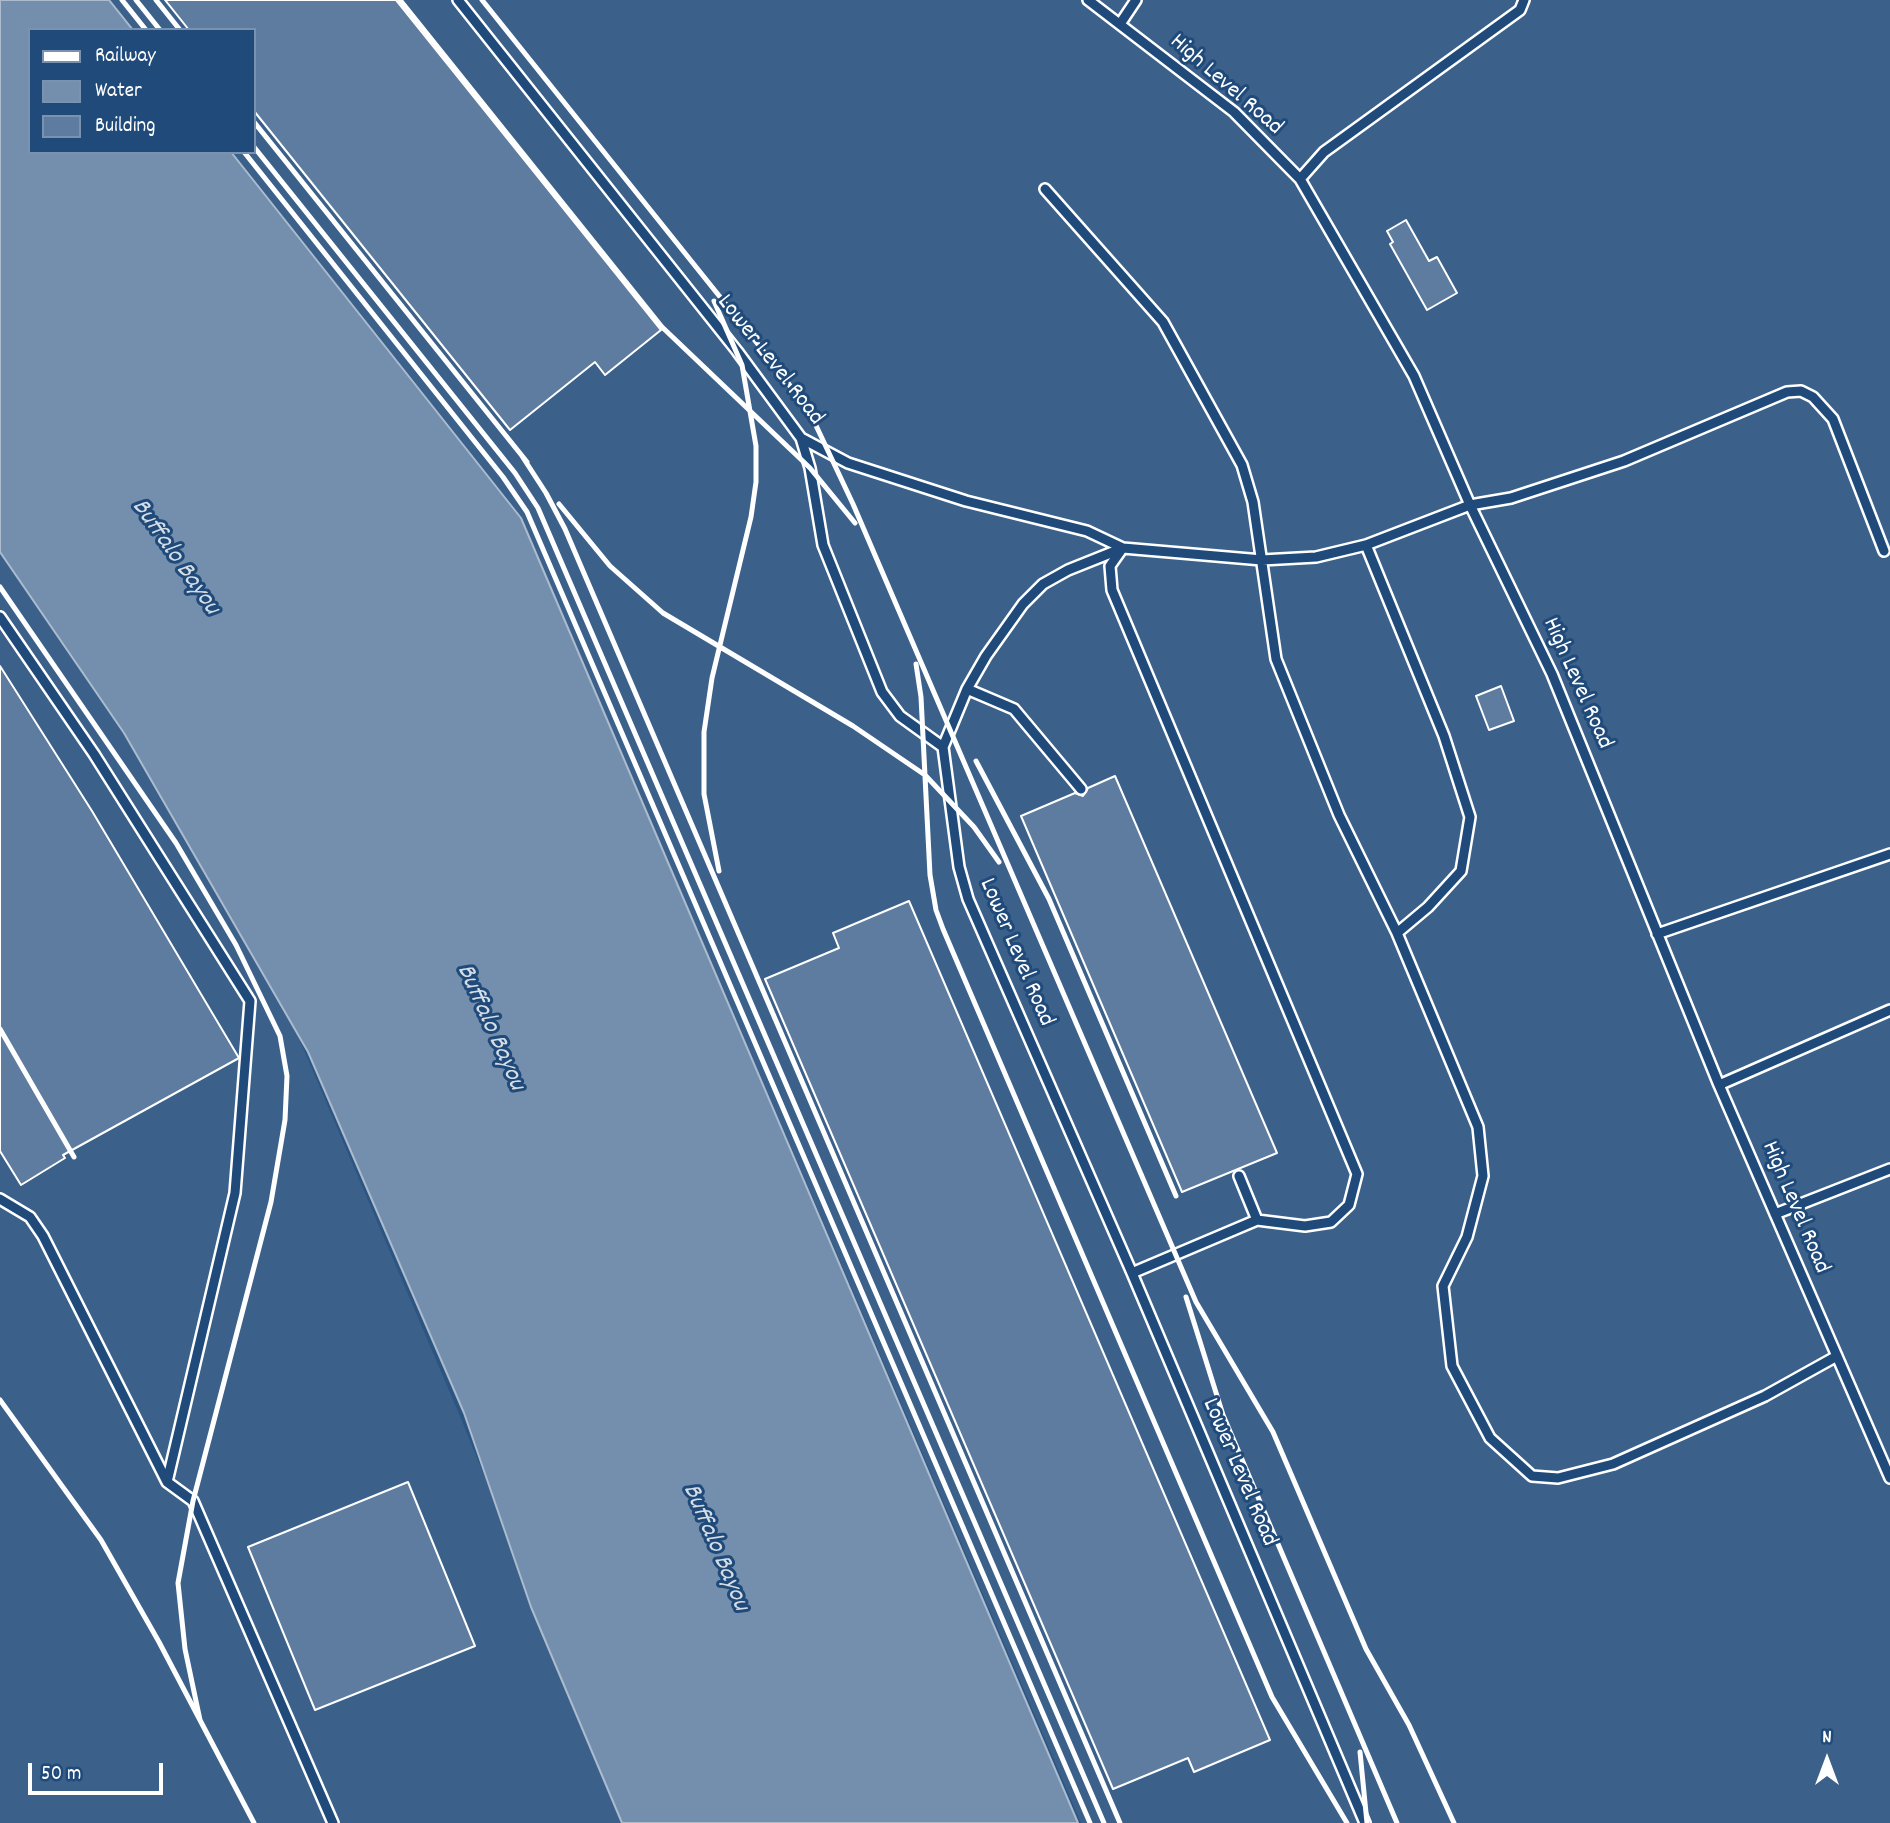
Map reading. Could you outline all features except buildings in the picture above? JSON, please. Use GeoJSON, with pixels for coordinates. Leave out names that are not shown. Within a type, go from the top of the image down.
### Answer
{"type":"FeatureCollection","features":[{"type":"Feature","properties":{"kind":"lane","name":"Lower Level Road"},"geometry":{"type":"LineString","coordinates":[[458,0],[737,351],[801,438],[832,457],[903,483],[1060,523],[1123,548]]}},
{"type":"Feature","properties":{"kind":"lane","name":"High Level Road"},"geometry":{"type":"LineString","coordinates":[[1088,0],[1234,112],[1300,180],[1414,376],[1470,505],[1552,674],[1719,1085],[1890,1478]]}},
{"type":"Feature","properties":{"kind":"lane"},"geometry":{"type":"LineString","coordinates":[[1120,24],[1136,0]]}},
{"type":"Feature","properties":{"kind":"lane"},"geometry":{"type":"LineString","coordinates":[[1300,180],[1324,152],[1520,10],[1524,0]]}},
{"type":"Feature","properties":{"kind":"lane"},"geometry":{"type":"LineString","coordinates":[[1045,189],[1163,322],[1242,465],[1253,502],[1276,659],[1339,815],[1397,933],[1478,1127],[1483,1176],[1467,1237],[1443,1286],[1452,1366],[1490,1438],[1532,1476],[1558,1478],[1613,1464],[1765,1396],[1837,1356]]}},
{"type":"Feature","properties":{"kind":"lane"},"geometry":{"type":"LineString","coordinates":[[801,438],[810,468],[823,545],[882,692],[900,716],[943,747],[967,689],[1016,614],[1043,584],[1068,570],[1123,548],[1262,560],[1315,557],[1366,545],[1470,505],[1530,493],[1624,461],[1787,392],[1801,391],[1814,397],[1833,419],[1884,551]]}},
{"type":"Feature","properties":{"kind":"lane"},"geometry":{"type":"LineString","coordinates":[[1366,545],[1444,736],[1470,817],[1461,871],[1428,907],[1397,933]]}},
{"type":"Feature","properties":{"kind":"lane"},"geometry":{"type":"LineString","coordinates":[[1123,548],[1110,566],[1112,590],[1357,1174],[1349,1205],[1331,1222],[1306,1226],[1257,1220],[1132,1272]]}},
{"type":"Feature","properties":{"kind":"lane"},"geometry":{"type":"LineString","coordinates":[[0,617],[94,754],[250,1001],[235,1193],[167,1482]]}},
{"type":"Feature","properties":{"kind":"lane"},"geometry":{"type":"LineString","coordinates":[[967,689],[1014,709],[1082,789]]}},
{"type":"Feature","properties":{"kind":"lane","name":"Lower Level Road"},"geometry":{"type":"LineString","coordinates":[[943,747],[959,867],[968,899],[1132,1272],[1365,1823]]}},
{"type":"Feature","properties":{"kind":"lane"},"geometry":{"type":"LineString","coordinates":[[1657,934],[1890,854]]}},
{"type":"Feature","properties":{"kind":"lane"},"geometry":{"type":"LineString","coordinates":[[1719,1085],[1890,1010]]}},
{"type":"Feature","properties":{"kind":"lane"},"geometry":{"type":"LineString","coordinates":[[1775,1214],[1890,1169]]}},
{"type":"Feature","properties":{"kind":"lane"},"geometry":{"type":"LineString","coordinates":[[1239,1176],[1257,1220]]}},
{"type":"Feature","properties":{"kind":"lane"},"geometry":{"type":"LineString","coordinates":[[0,1199],[30,1217],[43,1236],[167,1482],[193,1501],[333,1823]]}},
{"type":"Feature","properties":{"kind":"shaded area"},"geometry":{"type":"Polygon","coordinates":[[[108,0],[1890,0],[1890,1823],[1081,1823],[521,518],[231,154],[256,154],[256,28],[129,28],[108,0]]]}},
{"type":"Feature","properties":{"kind":"shaded area"},"geometry":{"type":"Polygon","coordinates":[[[0,552],[131,744],[292,1022],[459,1414],[627,1823],[0,1823],[0,552]]]}},
{"type":"Feature","properties":{"kind":"water","name":"Buffalo Bayou"},"geometry":{"type":"Polygon","coordinates":[[[0,0],[109,0],[131,28],[28,28],[28,154],[233,154],[521,518],[1078,1823],[622,1823],[531,1607],[464,1413],[308,1052],[124,733],[0,552],[0,0]]]}},
{"type":"Feature","properties":{"kind":"railway"},"geometry":{"type":"LineString","coordinates":[[122,0],[144,28]]}},
{"type":"Feature","properties":{"kind":"railway"},"geometry":{"type":"LineString","coordinates":[[136,0],[158,28]]}},
{"type":"Feature","properties":{"kind":"railway"},"geometry":{"type":"LineString","coordinates":[[156,0],[178,28]]}},
{"type":"Feature","properties":{"kind":"railway"},"geometry":{"type":"LineString","coordinates":[[400,0],[662,327],[810,468],[855,523]]}},
{"type":"Feature","properties":{"kind":"railway"},"geometry":{"type":"LineString","coordinates":[[482,0],[781,373],[812,417],[853,504],[1196,1302],[1273,1432],[1366,1649],[1409,1725],[1454,1823]]}},
{"type":"Feature","properties":{"kind":"railway"},"geometry":{"type":"LineString","coordinates":[[256,124],[527,462]]}},
{"type":"Feature","properties":{"kind":"railway"},"geometry":{"type":"LineString","coordinates":[[256,149],[515,473],[538,508],[1104,1823]]}},
{"type":"Feature","properties":{"kind":"railway"},"geometry":{"type":"LineString","coordinates":[[246,154],[503,477],[527,512],[1090,1823]]}},
{"type":"Feature","properties":{"kind":"railway"},"geometry":{"type":"LineString","coordinates":[[714,301],[742,365],[756,446],[756,482],[751,517],[712,678],[704,732],[704,794],[719,871]]}},
{"type":"Feature","properties":{"kind":"railway"},"geometry":{"type":"LineString","coordinates":[[522,456],[565,529],[1120,1823]]}},
{"type":"Feature","properties":{"kind":"railway"},"geometry":{"type":"LineString","coordinates":[[559,504],[610,566],[663,613],[853,726],[925,775],[974,827],[999,862]]}},
{"type":"Feature","properties":{"kind":"railway"},"geometry":{"type":"LineString","coordinates":[[0,587],[176,843],[236,945],[280,1036],[287,1076],[285,1120],[271,1202],[193,1501],[178,1583],[185,1649],[200,1720]]}},
{"type":"Feature","properties":{"kind":"railway"},"geometry":{"type":"LineString","coordinates":[[916,664],[921,697],[930,875],[936,910],[943,929],[1272,1697],[1347,1823]]}},
{"type":"Feature","properties":{"kind":"railway"},"geometry":{"type":"LineString","coordinates":[[976,761],[1049,899],[1176,1196]]}},
{"type":"Feature","properties":{"kind":"railway"},"geometry":{"type":"LineString","coordinates":[[0,1029],[74,1157]]}},
{"type":"Feature","properties":{"kind":"railway"},"geometry":{"type":"LineString","coordinates":[[1186,1297],[1223,1415],[1397,1823]]}},
{"type":"Feature","properties":{"kind":"railway"},"geometry":{"type":"LineString","coordinates":[[0,1400],[101,1540],[159,1642],[254,1823]]}},
{"type":"Feature","properties":{"kind":"railway"},"geometry":{"type":"LineString","coordinates":[[1360,1752],[1367,1823]]}}]}
